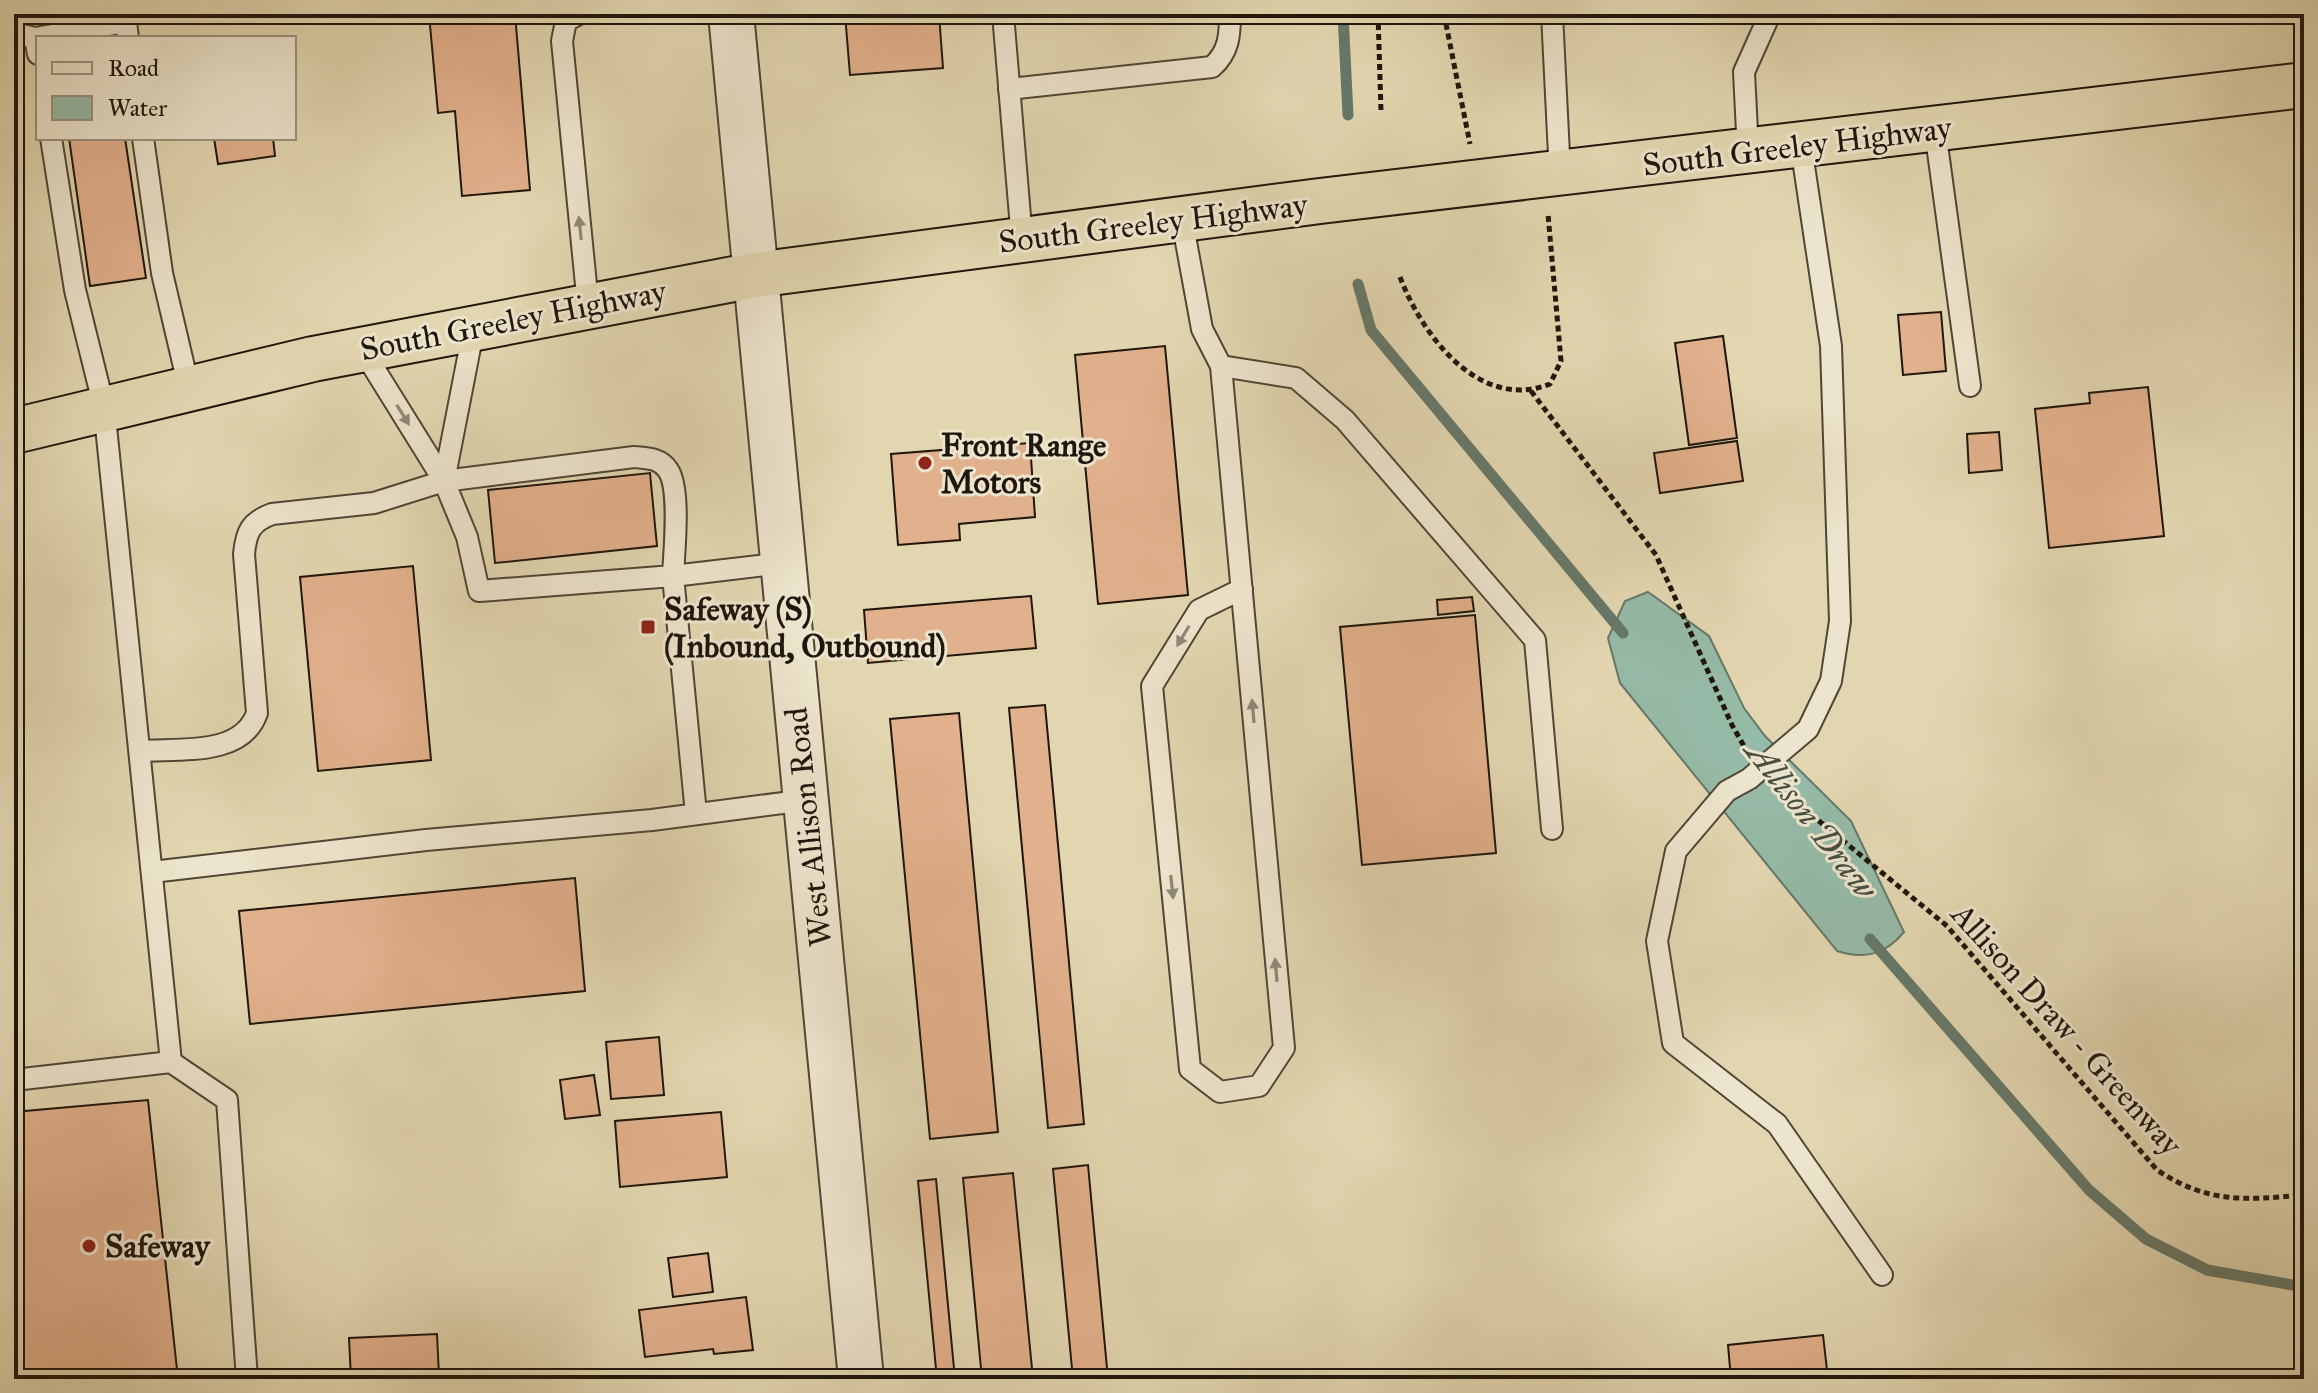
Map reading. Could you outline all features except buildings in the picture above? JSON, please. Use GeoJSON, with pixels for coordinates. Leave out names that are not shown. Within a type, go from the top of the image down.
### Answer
{"type":"FeatureCollection","features":[{"type":"Feature","properties":{"kind":"highway","name":"South Greeley Highway"},"geometry":{"type":"LineString","coordinates":[[14,431],[104,407],[362,349],[755,275],[1182,220],[2304,85]]}},
{"type":"Feature","properties":{"kind":"street","name":"West Allison Road"},"geometry":{"type":"LineString","coordinates":[[731,14],[861,1379]]}},
{"type":"Feature","properties":{"kind":"lane"},"geometry":{"type":"LineString","coordinates":[[579,14],[566,21],[562,41],[588,305]]}},
{"type":"Feature","properties":{"kind":"lane"},"geometry":{"type":"LineString","coordinates":[[1003,14],[1022,240]]}},
{"type":"Feature","properties":{"kind":"lane"},"geometry":{"type":"LineString","coordinates":[[1009,89],[1212,67],[1221,59],[1227,45],[1230,14]]}},
{"type":"Feature","properties":{"kind":"lane"},"geometry":{"type":"LineString","coordinates":[[1552,14],[1552,176]]}},
{"type":"Feature","properties":{"kind":"lane"},"geometry":{"type":"LineString","coordinates":[[1748,152],[1744,72],[1770,14]]}},
{"type":"Feature","properties":{"kind":"lane"},"geometry":{"type":"LineString","coordinates":[[80,36],[127,25]]}},
{"type":"Feature","properties":{"kind":"lane"},"geometry":{"type":"LineString","coordinates":[[14,33],[36,45]]}},
{"type":"Feature","properties":{"kind":"lane"},"geometry":{"type":"LineString","coordinates":[[1935,130],[1970,386]]}},
{"type":"Feature","properties":{"kind":"lane"},"geometry":{"type":"LineString","coordinates":[[51,140],[75,290],[104,407],[171,1062]]}},
{"type":"Feature","properties":{"kind":"lane"},"geometry":{"type":"LineString","coordinates":[[143,140],[162,273],[189,388]]}},
{"type":"Feature","properties":{"kind":"lane"},"geometry":{"type":"LineString","coordinates":[[1801,146],[1831,346],[1840,621],[1831,681],[1808,729],[1761,769],[1727,791],[1676,851],[1657,941],[1673,1043],[1777,1124],[1882,1275]]}},
{"type":"Feature","properties":{"kind":"lane"},"geometry":{"type":"LineString","coordinates":[[1182,220],[1202,329],[1221,366],[1242,589],[1284,1048],[1259,1086],[1220,1092],[1190,1069],[1152,686],[1199,610],[1242,589]]}},
{"type":"Feature","properties":{"kind":"lane"},"geometry":{"type":"LineString","coordinates":[[444,481],[474,327]]}},
{"type":"Feature","properties":{"kind":"lane"},"geometry":{"type":"LineString","coordinates":[[362,349],[444,481],[467,537],[479,591],[673,576],[783,563]]}},
{"type":"Feature","properties":{"kind":"lane"},"geometry":{"type":"LineString","coordinates":[[1221,366],[1296,378],[1345,420],[1535,640],[1552,829]]}},
{"type":"Feature","properties":{"kind":"lane"},"geometry":{"type":"LineString","coordinates":[[140,751],[227,744],[243,737],[253,727],[257,713],[244,554],[246,533],[257,520],[272,514],[374,503],[444,481],[634,457],[654,459],[669,471],[674,495],[673,576],[696,814]]}},
{"type":"Feature","properties":{"kind":"lane"},"geometry":{"type":"LineString","coordinates":[[152,872],[806,800]]}},
{"type":"Feature","properties":{"kind":"lane"},"geometry":{"type":"LineString","coordinates":[[14,1080],[171,1062],[227,1100],[247,1379]]}},
{"type":"Feature","properties":{"kind":"path"},"geometry":{"type":"LineString","coordinates":[[1378,14],[1381,111]]}},
{"type":"Feature","properties":{"kind":"path"},"geometry":{"type":"LineString","coordinates":[[1444,14],[1478,184]]}},
{"type":"Feature","properties":{"kind":"path"},"geometry":{"type":"LineString","coordinates":[[1400,277],[1420,320],[1454,363],[1494,387],[1531,391],[1550,384],[1561,361],[1552,176]]}},
{"type":"Feature","properties":{"kind":"path","name":"Allison Draw - Greenway"},"geometry":{"type":"LineString","coordinates":[[1531,391],[1656,555],[1732,725],[1761,769],[1779,788],[1947,926],[2157,1170],[2187,1189],[2218,1197],[2258,1199],[2304,1195]]}},
{"type":"Feature","properties":{"kind":"water"},"geometry":{"type":"Polygon","coordinates":[[[1648,592],[1709,636],[1744,708],[1765,736],[1851,821],[1904,932],[1890,946],[1866,955],[1837,951],[1620,683],[1608,638],[1625,601],[1648,592]]]}},
{"type":"Feature","properties":{"kind":"waterway","name":"Allison Draw"},"geometry":{"type":"LineString","coordinates":[[1343,14],[1348,115]]}},
{"type":"Feature","properties":{"kind":"waterway","name":"Allison Draw"},"geometry":{"type":"LineString","coordinates":[[1358,284],[1371,330],[1623,633]]}},
{"type":"Feature","properties":{"kind":"waterway","name":"Allison Draw"},"geometry":{"type":"LineString","coordinates":[[1870,939],[2089,1190],[2146,1239],[2207,1270],[2304,1287]]}},
{"type":"Feature","properties":{"kind":"place","name":"Front Range Motors"},"geometry":{"type":"Point","coordinates":[925,463]}},
{"type":"Feature","properties":{"kind":"place","name":"Safeway (S) (Inbound, Outbound)"},"geometry":{"type":"Point","coordinates":[648,627]}},
{"type":"Feature","properties":{"kind":"place","name":"Safeway"},"geometry":{"type":"Point","coordinates":[89,1246]}}]}
